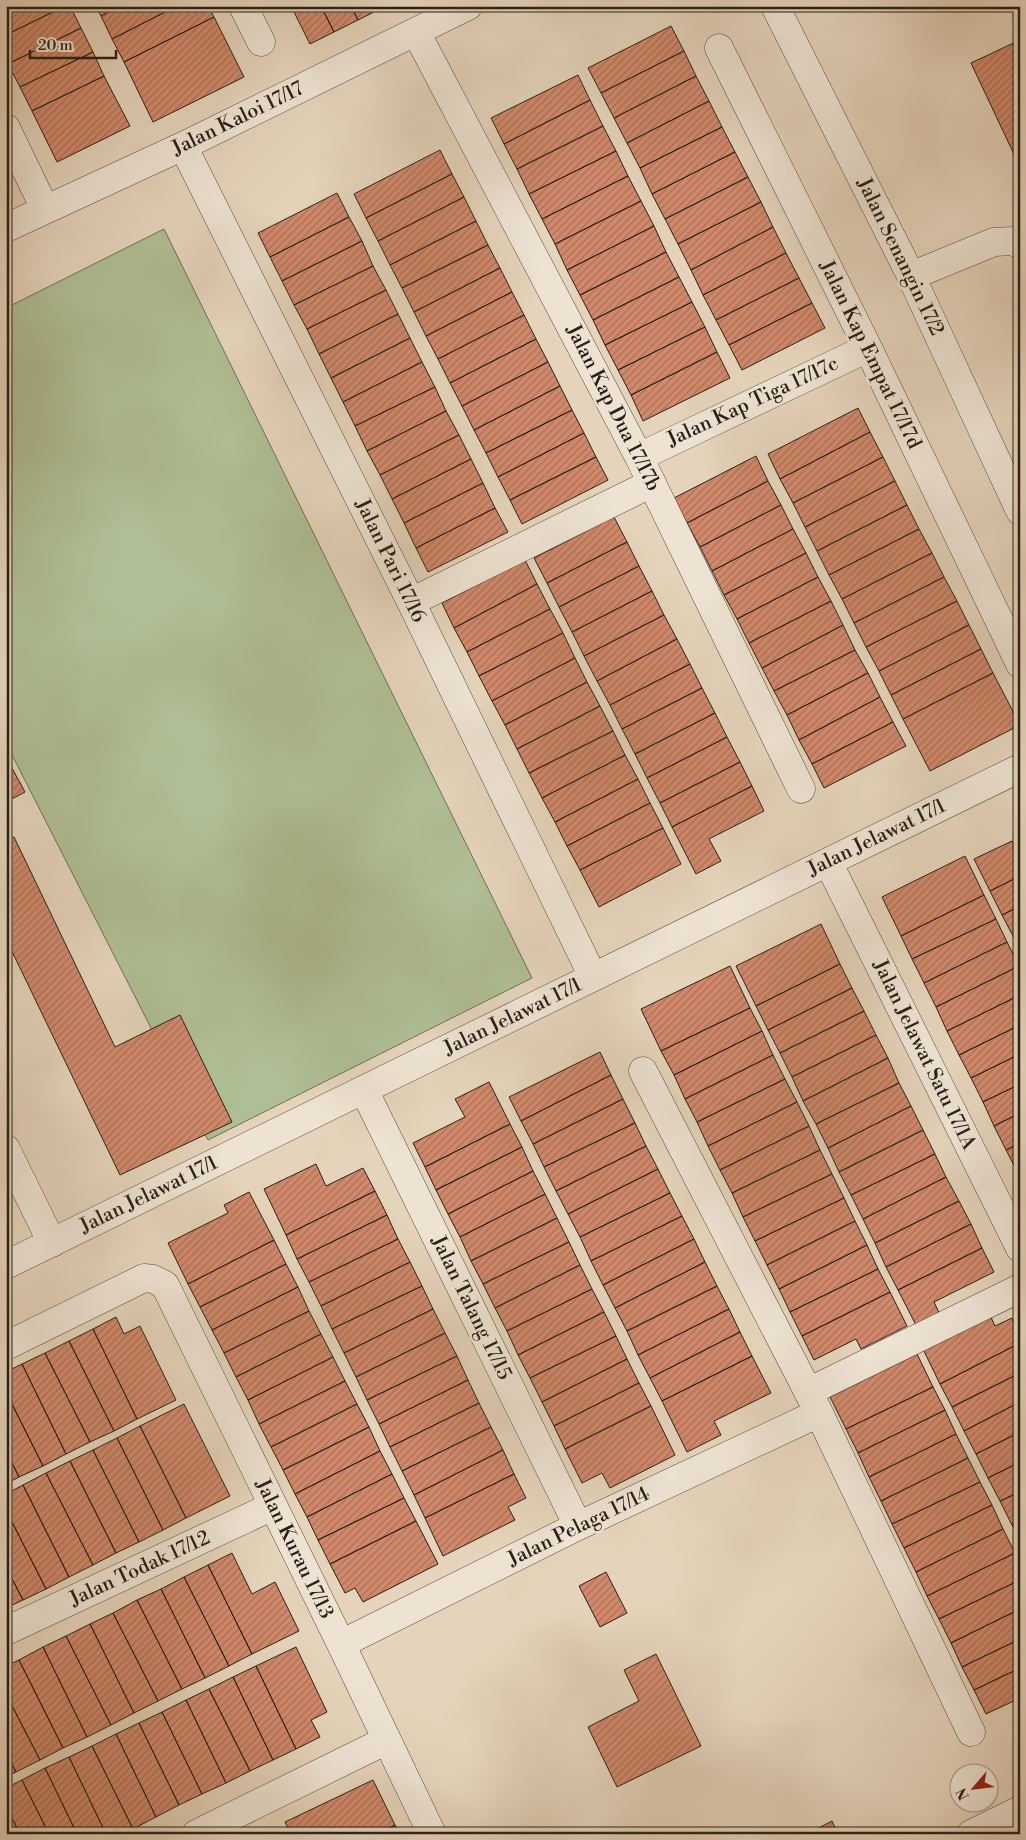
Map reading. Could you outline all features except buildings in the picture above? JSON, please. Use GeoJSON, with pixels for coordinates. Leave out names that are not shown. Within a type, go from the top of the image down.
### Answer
{"type":"FeatureCollection","features":[{"type":"Feature","properties":{"kind":"street"},"geometry":{"type":"LineString","coordinates":[[243,6],[261,42]]}},
{"type":"Feature","properties":{"kind":"street","name":"Jalan Kaloi 17/17"},"geometry":{"type":"LineString","coordinates":[[6,228],[183,146],[468,6]]}},
{"type":"Feature","properties":{"kind":"street","name":"Jalan Senangin 17/2"},"geometry":{"type":"LineString","coordinates":[[775,6],[911,276],[1020,511]]}},
{"type":"Feature","properties":{"kind":"street","name":"Jalan Kap Dua 17/17b"},"geometry":{"type":"LineString","coordinates":[[416,32],[639,457],[800,789]]}},
{"type":"Feature","properties":{"kind":"street","name":"Jalan Kap Empat 17/17d"},"geometry":{"type":"LineString","coordinates":[[719,48],[868,348],[1020,664]]}},
{"type":"Feature","properties":{"kind":"street"},"geometry":{"type":"LineString","coordinates":[[6,128],[45,209]]}},
{"type":"Feature","properties":{"kind":"street","name":"Jalan Pari 17/16"},"geometry":{"type":"LineString","coordinates":[[183,146],[411,602],[593,978]]}},
{"type":"Feature","properties":{"kind":"street"},"geometry":{"type":"LineString","coordinates":[[911,276],[994,242],[1014,241],[1020,245]]}},
{"type":"Feature","properties":{"kind":"street","name":"Jalan Kap Tiga 17/17c"},"geometry":{"type":"LineString","coordinates":[[639,457],[868,348]]}},
{"type":"Feature","properties":{"kind":"street"},"geometry":{"type":"LineString","coordinates":[[411,602],[652,483]]}},
{"type":"Feature","properties":{"kind":"street","name":"Jalan Jelawat 17/1"},"geometry":{"type":"LineString","coordinates":[[6,1266],[1020,768]]}},
{"type":"Feature","properties":{"kind":"street","name":"Jalan Jelawat Satu 17/1A"},"geometry":{"type":"LineString","coordinates":[[828,862],[1020,1248]]}},
{"type":"Feature","properties":{"kind":"street"},"geometry":{"type":"LineString","coordinates":[[642,1071],[813,1403],[971,1732]]}},
{"type":"Feature","properties":{"kind":"street","name":"Jalan Talang 17/15"},"geometry":{"type":"LineString","coordinates":[[364,1090],[578,1526]]}},
{"type":"Feature","properties":{"kind":"street"},"geometry":{"type":"LineString","coordinates":[[6,1149],[52,1243]]}},
{"type":"Feature","properties":{"kind":"street","name":"Jalan Kurau 17/13"},"geometry":{"type":"LineString","coordinates":[[6,1346],[144,1278],[165,1285],[432,1834]]}},
{"type":"Feature","properties":{"kind":"street","name":"Jalan Pelaga 17/14"},"geometry":{"type":"LineString","coordinates":[[341,1644],[578,1526],[813,1403],[1020,1288]]}},
{"type":"Feature","properties":{"kind":"street","name":"Jalan Todak 17/12"},"geometry":{"type":"LineString","coordinates":[[6,1631],[274,1506]]}},
{"type":"Feature","properties":{"kind":"street"},"geometry":{"type":"LineString","coordinates":[[196,1834],[387,1740]]}},
{"type":"Feature","properties":{"kind":"street"},"geometry":{"type":"LineString","coordinates":[[971,1834],[1020,1810]]}},
{"type":"Feature","properties":{"kind":"green space"},"geometry":{"type":"Polygon","coordinates":[[[164,229],[532,978],[208,1140],[6,743],[6,308],[164,229]]]}}]}
